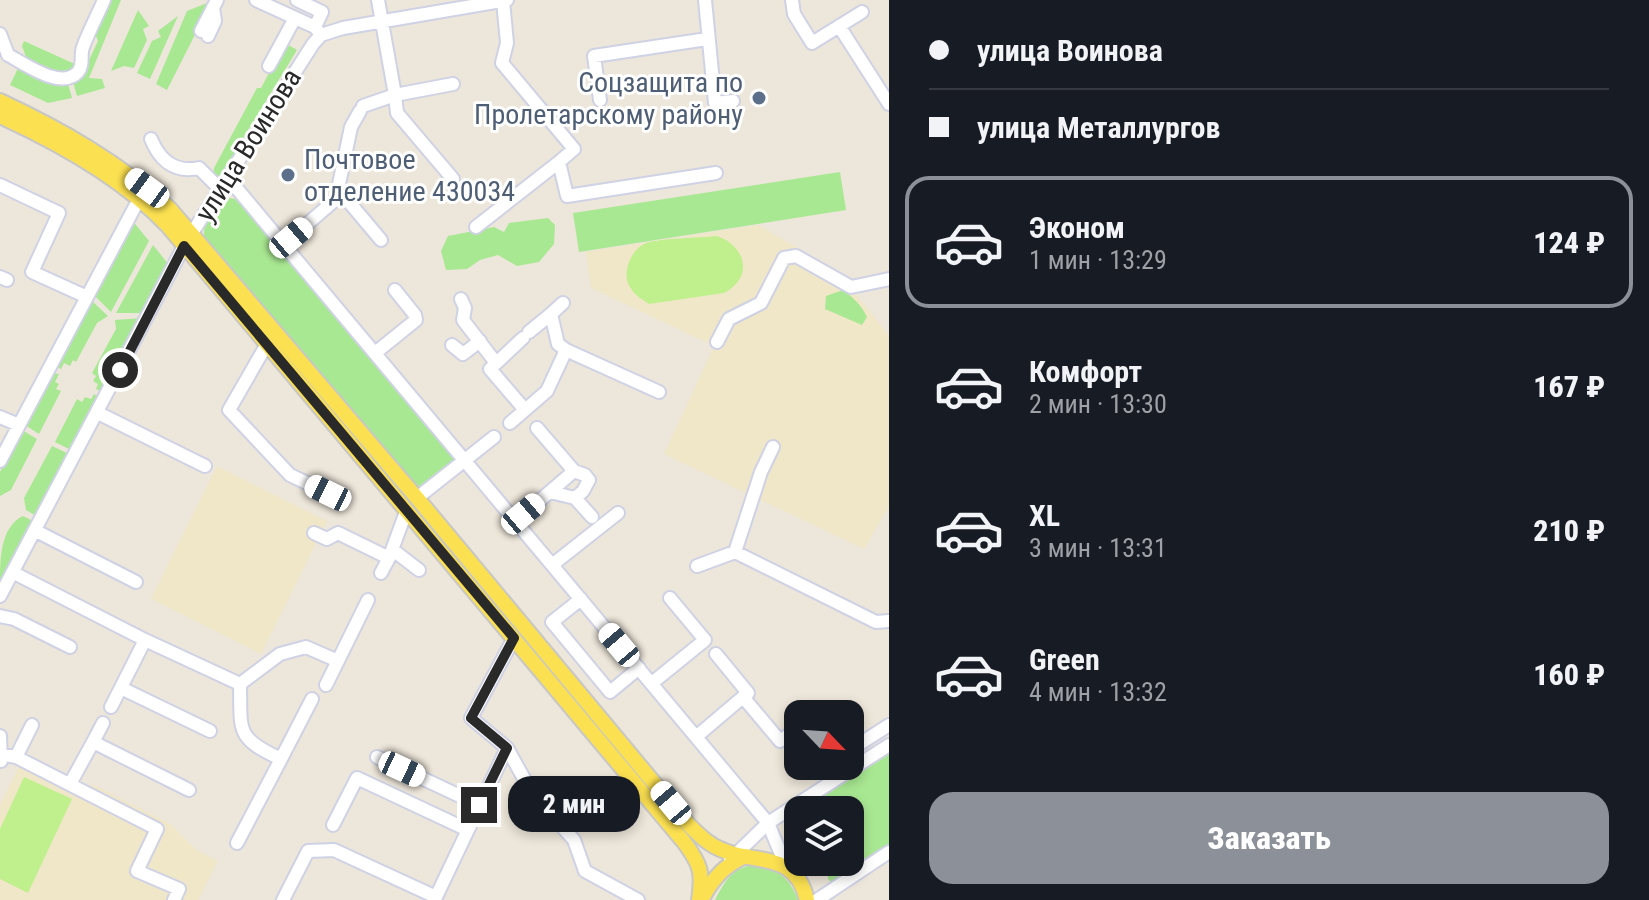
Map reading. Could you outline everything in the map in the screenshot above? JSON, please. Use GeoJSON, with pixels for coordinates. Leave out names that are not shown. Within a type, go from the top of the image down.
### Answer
{"type":"FeatureCollection","features":[{"type":"Feature","properties":{"kind":"main road"},"geometry":{"type":"LineString","coordinates":[[0,101],[72,137],[192,233],[406,512],[519,633],[689,825],[710,844],[740,855],[765,858],[784,868]]}},
{"type":"Feature","properties":{"kind":"main road"},"geometry":{"type":"LineString","coordinates":[[0,116],[143,193],[184,246],[417,498],[695,857],[702,878],[700,900]]}},
{"type":"Feature","properties":{"kind":"main road","name":"улица Воинова"},"geometry":{"type":"LineString","coordinates":[[184,246],[192,233]]}},
{"type":"Feature","properties":{"kind":"main road"},"geometry":{"type":"LineString","coordinates":[[406,512],[417,498]]}},
{"type":"Feature","properties":{"kind":"main road"},"geometry":{"type":"LineString","coordinates":[[700,900],[715,877],[740,855]]}},
{"type":"Feature","properties":{"kind":"main road"},"geometry":{"type":"LineString","coordinates":[[794,876],[802,885],[807,900]]}},
{"type":"Feature","properties":{"kind":"street"},"geometry":{"type":"LineString","coordinates":[[0,34],[8,55],[55,77],[69,78],[78,72],[82,64],[81,51],[104,0]]}},
{"type":"Feature","properties":{"kind":"street"},"geometry":{"type":"LineString","coordinates":[[256,0],[318,31],[505,0],[507,43],[502,63],[574,149],[476,227]]}},
{"type":"Feature","properties":{"kind":"street","name":"улица Воинова"},"geometry":{"type":"LineString","coordinates":[[192,233],[313,44],[324,9],[297,0]]}},
{"type":"Feature","properties":{"kind":"street"},"geometry":{"type":"LineString","coordinates":[[378,0],[397,113],[453,179]]}},
{"type":"Feature","properties":{"kind":"street"},"geometry":{"type":"LineString","coordinates":[[705,0],[715,103],[733,101]]}},
{"type":"Feature","properties":{"kind":"street"},"geometry":{"type":"LineString","coordinates":[[792,0],[794,14],[812,43],[862,12]]}},
{"type":"Feature","properties":{"kind":"street"},"geometry":{"type":"LineString","coordinates":[[204,33],[215,4]]}},
{"type":"Feature","properties":{"kind":"street"},"geometry":{"type":"LineString","coordinates":[[269,66],[295,18]]}},
{"type":"Feature","properties":{"kind":"street"},"geometry":{"type":"LineString","coordinates":[[839,26],[889,104]]}},
{"type":"Feature","properties":{"kind":"street"},"geometry":{"type":"LineString","coordinates":[[600,100],[594,56],[707,39]]}},
{"type":"Feature","properties":{"kind":"street"},"geometry":{"type":"LineString","coordinates":[[381,240],[338,189],[351,127],[362,109],[395,95],[453,84]]}},
{"type":"Feature","properties":{"kind":"street"},"geometry":{"type":"LineString","coordinates":[[151,139],[163,160],[178,169],[199,168],[221,190]]}},
{"type":"Feature","properties":{"kind":"street"},"geometry":{"type":"LineString","coordinates":[[559,162],[567,196],[716,173]]}},
{"type":"Feature","properties":{"kind":"street"},"geometry":{"type":"LineString","coordinates":[[228,178],[768,823],[784,862]]}},
{"type":"Feature","properties":{"kind":"street"},"geometry":{"type":"LineString","coordinates":[[0,185],[59,213],[32,272],[87,297]]}},
{"type":"Feature","properties":{"kind":"street"},"geometry":{"type":"LineString","coordinates":[[0,461],[143,193]]}},
{"type":"Feature","properties":{"kind":"street"},"geometry":{"type":"LineString","coordinates":[[284,244],[342,194]]}},
{"type":"Feature","properties":{"kind":"street","name":"улица Воинова"},"geometry":{"type":"LineString","coordinates":[[0,594],[14,573],[184,246]]}},
{"type":"Feature","properties":{"kind":"street"},"geometry":{"type":"LineString","coordinates":[[717,342],[729,319],[761,303],[784,258],[796,256],[851,287],[889,279]]}},
{"type":"Feature","properties":{"kind":"street"},"geometry":{"type":"LineString","coordinates":[[375,353],[416,320],[395,290]]}},
{"type":"Feature","properties":{"kind":"street"},"geometry":{"type":"LineString","coordinates":[[461,299],[465,308],[463,320],[496,363]]}},
{"type":"Feature","properties":{"kind":"street"},"geometry":{"type":"LineString","coordinates":[[525,410],[490,369],[563,303]]}},
{"type":"Feature","properties":{"kind":"street"},"geometry":{"type":"LineString","coordinates":[[551,314],[558,344],[566,350],[659,392]]}},
{"type":"Feature","properties":{"kind":"street"},"geometry":{"type":"LineString","coordinates":[[272,340],[229,410],[290,475],[328,493]]}},
{"type":"Feature","properties":{"kind":"street"},"geometry":{"type":"LineString","coordinates":[[452,345],[463,354],[480,341]]}},
{"type":"Feature","properties":{"kind":"street"},"geometry":{"type":"LineString","coordinates":[[510,423],[547,391],[566,350]]}},
{"type":"Feature","properties":{"kind":"street"},"geometry":{"type":"LineString","coordinates":[[98,413],[205,466]]}},
{"type":"Feature","properties":{"kind":"street"},"geometry":{"type":"LineString","coordinates":[[0,417],[19,425]]}},
{"type":"Feature","properties":{"kind":"street"},"geometry":{"type":"LineString","coordinates":[[537,428],[574,471],[589,480],[575,498]]}},
{"type":"Feature","properties":{"kind":"street"},"geometry":{"type":"LineString","coordinates":[[417,498],[494,437]]}},
{"type":"Feature","properties":{"kind":"street"},"geometry":{"type":"LineString","coordinates":[[735,552],[761,472],[773,447]]}},
{"type":"Feature","properties":{"kind":"street"},"geometry":{"type":"LineString","coordinates":[[516,521],[574,471]]}},
{"type":"Feature","properties":{"kind":"street"},"geometry":{"type":"LineString","coordinates":[[550,492],[575,498],[592,517]]}},
{"type":"Feature","properties":{"kind":"street"},"geometry":{"type":"LineString","coordinates":[[381,573],[406,512]]}},
{"type":"Feature","properties":{"kind":"street"},"geometry":{"type":"LineString","coordinates":[[552,565],[618,513]]}},
{"type":"Feature","properties":{"kind":"street"},"geometry":{"type":"LineString","coordinates":[[36,531],[136,582]]}},
{"type":"Feature","properties":{"kind":"street"},"geometry":{"type":"LineString","coordinates":[[314,533],[327,539],[338,533],[391,554],[419,570]]}},
{"type":"Feature","properties":{"kind":"street"},"geometry":{"type":"LineString","coordinates":[[697,566],[735,552],[876,622],[889,621]]}},
{"type":"Feature","properties":{"kind":"street"},"geometry":{"type":"LineString","coordinates":[[14,573],[240,684]]}},
{"type":"Feature","properties":{"kind":"street"},"geometry":{"type":"LineString","coordinates":[[652,683],[705,640],[670,598]]}},
{"type":"Feature","properties":{"kind":"street"},"geometry":{"type":"LineString","coordinates":[[581,599],[552,622],[610,692],[639,668]]}},
{"type":"Feature","properties":{"kind":"street"},"geometry":{"type":"LineString","coordinates":[[326,685],[368,600]]}},
{"type":"Feature","properties":{"kind":"street"},"geometry":{"type":"LineString","coordinates":[[0,616],[14,619],[70,647]]}},
{"type":"Feature","properties":{"kind":"street"},"geometry":{"type":"LineString","coordinates":[[519,633],[471,718],[507,748],[532,793],[574,840],[585,871],[638,900]]}},
{"type":"Feature","properties":{"kind":"street"},"geometry":{"type":"LineString","coordinates":[[111,707],[145,640]]}},
{"type":"Feature","properties":{"kind":"street"},"geometry":{"type":"LineString","coordinates":[[240,684],[280,654],[306,647],[338,661]]}},
{"type":"Feature","properties":{"kind":"street"},"geometry":{"type":"LineString","coordinates":[[697,736],[748,693],[716,654]]}},
{"type":"Feature","properties":{"kind":"street"},"geometry":{"type":"LineString","coordinates":[[240,684],[241,730],[254,747],[281,759]]}},
{"type":"Feature","properties":{"kind":"street"},"geometry":{"type":"LineString","coordinates":[[121,688],[210,731]]}},
{"type":"Feature","properties":{"kind":"street"},"geometry":{"type":"LineString","coordinates":[[743,697],[780,741],[784,738]]}},
{"type":"Feature","properties":{"kind":"street"},"geometry":{"type":"LineString","coordinates":[[237,843],[312,699]]}},
{"type":"Feature","properties":{"kind":"street"},"geometry":{"type":"LineString","coordinates":[[70,784],[103,723]]}},
{"type":"Feature","properties":{"kind":"street"},"geometry":{"type":"LineString","coordinates":[[16,757],[32,725]]}},
{"type":"Feature","properties":{"kind":"street"},"geometry":{"type":"LineString","coordinates":[[864,741],[889,725]]}},
{"type":"Feature","properties":{"kind":"street"},"geometry":{"type":"LineString","coordinates":[[0,736],[0,762]]}},
{"type":"Feature","properties":{"kind":"street"},"geometry":{"type":"LineString","coordinates":[[93,742],[189,790]]}},
{"type":"Feature","properties":{"kind":"street"},"geometry":{"type":"LineString","coordinates":[[864,761],[889,745]]}},
{"type":"Feature","properties":{"kind":"street"},"geometry":{"type":"LineString","coordinates":[[283,900],[308,851],[334,850],[436,897],[507,748]]}},
{"type":"Feature","properties":{"kind":"street"},"geometry":{"type":"LineString","coordinates":[[0,754],[16,757],[157,829],[137,871],[179,889],[174,900]]}},
{"type":"Feature","properties":{"kind":"street"},"geometry":{"type":"LineString","coordinates":[[377,757],[479,805]]}},
{"type":"Feature","properties":{"kind":"street"},"geometry":{"type":"LineString","coordinates":[[333,825],[357,778],[468,830]]}},
{"type":"Feature","properties":{"kind":"street"},"geometry":{"type":"LineString","coordinates":[[740,855],[768,823],[835,780]]}},
{"type":"Feature","properties":{"kind":"street"},"geometry":{"type":"LineString","coordinates":[[817,900],[889,852]]}},
{"type":"Feature","properties":{"kind":"shaded area"},"geometry":{"type":"Polygon","coordinates":[[[758,225],[839,272],[889,336],[889,506],[864,549],[664,454],[714,346],[591,288],[586,252],[758,225]]]}},
{"type":"Feature","properties":{"kind":"shaded area"},"geometry":{"type":"Polygon","coordinates":[[[217,466],[327,521],[261,654],[151,599],[217,466]]]}},
{"type":"Feature","properties":{"kind":"shaded area"},"geometry":{"type":"Polygon","coordinates":[[[21,763],[88,794],[92,784],[170,824],[196,850],[218,861],[198,900],[0,900],[0,805],[21,763]]]}},
{"type":"Feature","properties":{"kind":"green space"},"geometry":{"type":"Polygon","coordinates":[[[108,0],[121,0],[89,78],[102,79],[105,88],[77,96],[72,79],[83,73],[98,41],[94,31],[108,0]]]}},
{"type":"Feature","properties":{"kind":"green space"},"geometry":{"type":"Polygon","coordinates":[[[212,1],[167,90],[156,84],[187,11],[212,1]]]}},
{"type":"Feature","properties":{"kind":"green space"},"geometry":{"type":"Polygon","coordinates":[[[138,10],[149,26],[143,29],[147,40],[134,68],[124,66],[111,71],[138,10]]]}},
{"type":"Feature","properties":{"kind":"green space"},"geometry":{"type":"Polygon","coordinates":[[[178,16],[150,79],[137,73],[152,41],[161,37],[158,31],[178,16]]]}},
{"type":"Feature","properties":{"kind":"green space"},"geometry":{"type":"Polygon","coordinates":[[[24,41],[77,65],[63,76],[27,60],[22,46],[24,41]]]}},
{"type":"Feature","properties":{"kind":"green space"},"geometry":{"type":"Polygon","coordinates":[[[285,43],[297,50],[217,181],[213,176],[214,168],[285,43]]]}},
{"type":"Feature","properties":{"kind":"green space"},"geometry":{"type":"Polygon","coordinates":[[[19,66],[67,80],[72,98],[48,103],[10,85],[19,66]]]}},
{"type":"Feature","properties":{"kind":"green space"},"geometry":{"type":"Polygon","coordinates":[[[840,172],[846,210],[579,252],[573,213],[840,172]]]}},
{"type":"Feature","properties":{"kind":"green space"},"geometry":{"type":"Polygon","coordinates":[[[230,198],[239,200],[457,459],[419,489],[204,236],[211,213],[230,198]]]}},
{"type":"Feature","properties":{"kind":"green space"},"geometry":{"type":"Polygon","coordinates":[[[548,218],[555,225],[554,244],[539,262],[517,266],[498,255],[480,260],[467,269],[446,270],[441,251],[448,236],[494,227],[504,232],[509,223],[548,218]]]}},
{"type":"Feature","properties":{"kind":"green space"},"geometry":{"type":"Polygon","coordinates":[[[132,220],[149,241],[111,312],[94,295],[132,220]]]}},
{"type":"Feature","properties":{"kind":"green space"},"geometry":{"type":"Polygon","coordinates":[[[717,236],[735,247],[743,263],[740,279],[724,293],[649,304],[638,297],[627,282],[627,269],[632,256],[646,243],[717,236]]]}},
{"type":"Feature","properties":{"kind":"green space"},"geometry":{"type":"Polygon","coordinates":[[[153,245],[169,265],[143,313],[116,313],[153,245]]]}},
{"type":"Feature","properties":{"kind":"green space"},"geometry":{"type":"Polygon","coordinates":[[[843,290],[865,313],[867,317],[862,325],[825,309],[826,296],[843,290]]]}},
{"type":"Feature","properties":{"kind":"green space"},"geometry":{"type":"Polygon","coordinates":[[[91,300],[108,316],[97,323],[76,362],[73,360],[70,366],[64,363],[61,369],[55,366],[91,300]]]}},
{"type":"Feature","properties":{"kind":"green space"},"geometry":{"type":"Polygon","coordinates":[[[142,318],[103,392],[96,389],[98,384],[93,381],[96,376],[92,373],[116,329],[115,320],[142,318]]]}},
{"type":"Feature","properties":{"kind":"green space"},"geometry":{"type":"Polygon","coordinates":[[[52,373],[59,374],[55,382],[59,384],[56,389],[61,391],[39,434],[25,425],[52,373]]]}},
{"type":"Feature","properties":{"kind":"green space"},"geometry":{"type":"Polygon","coordinates":[[[94,394],[100,398],[73,451],[55,442],[77,399],[82,402],[85,397],[91,399],[94,394]]]}},
{"type":"Feature","properties":{"kind":"green space"},"geometry":{"type":"Polygon","coordinates":[[[22,430],[37,439],[11,490],[0,496],[0,472],[22,430]]]}},
{"type":"Feature","properties":{"kind":"green space"},"geometry":{"type":"Polygon","coordinates":[[[52,446],[71,455],[38,517],[26,510],[24,498],[52,446]]]}},
{"type":"Feature","properties":{"kind":"green space"},"geometry":{"type":"Polygon","coordinates":[[[23,516],[35,522],[0,583],[1,555],[6,536],[15,521],[23,516]]]}},
{"type":"Feature","properties":{"kind":"green space"},"geometry":{"type":"Polygon","coordinates":[[[889,754],[889,845],[864,861],[864,796],[824,796],[849,780],[864,780],[864,770],[889,754]]]}},
{"type":"Feature","properties":{"kind":"green space"},"geometry":{"type":"Polygon","coordinates":[[[24,777],[72,799],[28,893],[0,879],[0,829],[24,777]]]}},
{"type":"Feature","properties":{"kind":"green space"},"geometry":{"type":"Polygon","coordinates":[[[756,865],[783,876],[798,900],[715,900],[726,881],[736,872],[756,865]]]}},
{"type":"Feature","properties":{"kind":"green space"},"geometry":{"type":"Polygon","coordinates":[[[828,876],[840,876],[831,882],[828,876]]]}},
{"type":"Feature","properties":{"kind":"place","name":"Соцзащита по Пролетарскому району"},"geometry":{"type":"Point","coordinates":[759,98]}},
{"type":"Feature","properties":{"kind":"place","name":"Почтовое отделение 430034"},"geometry":{"type":"Point","coordinates":[288,175]}},
{"type":"Feature","properties":{"kind":"route"},"geometry":{"type":"LineString","coordinates":[[120,370],[184,246],[514,638],[471,718],[507,748],[479,805]]}}]}
